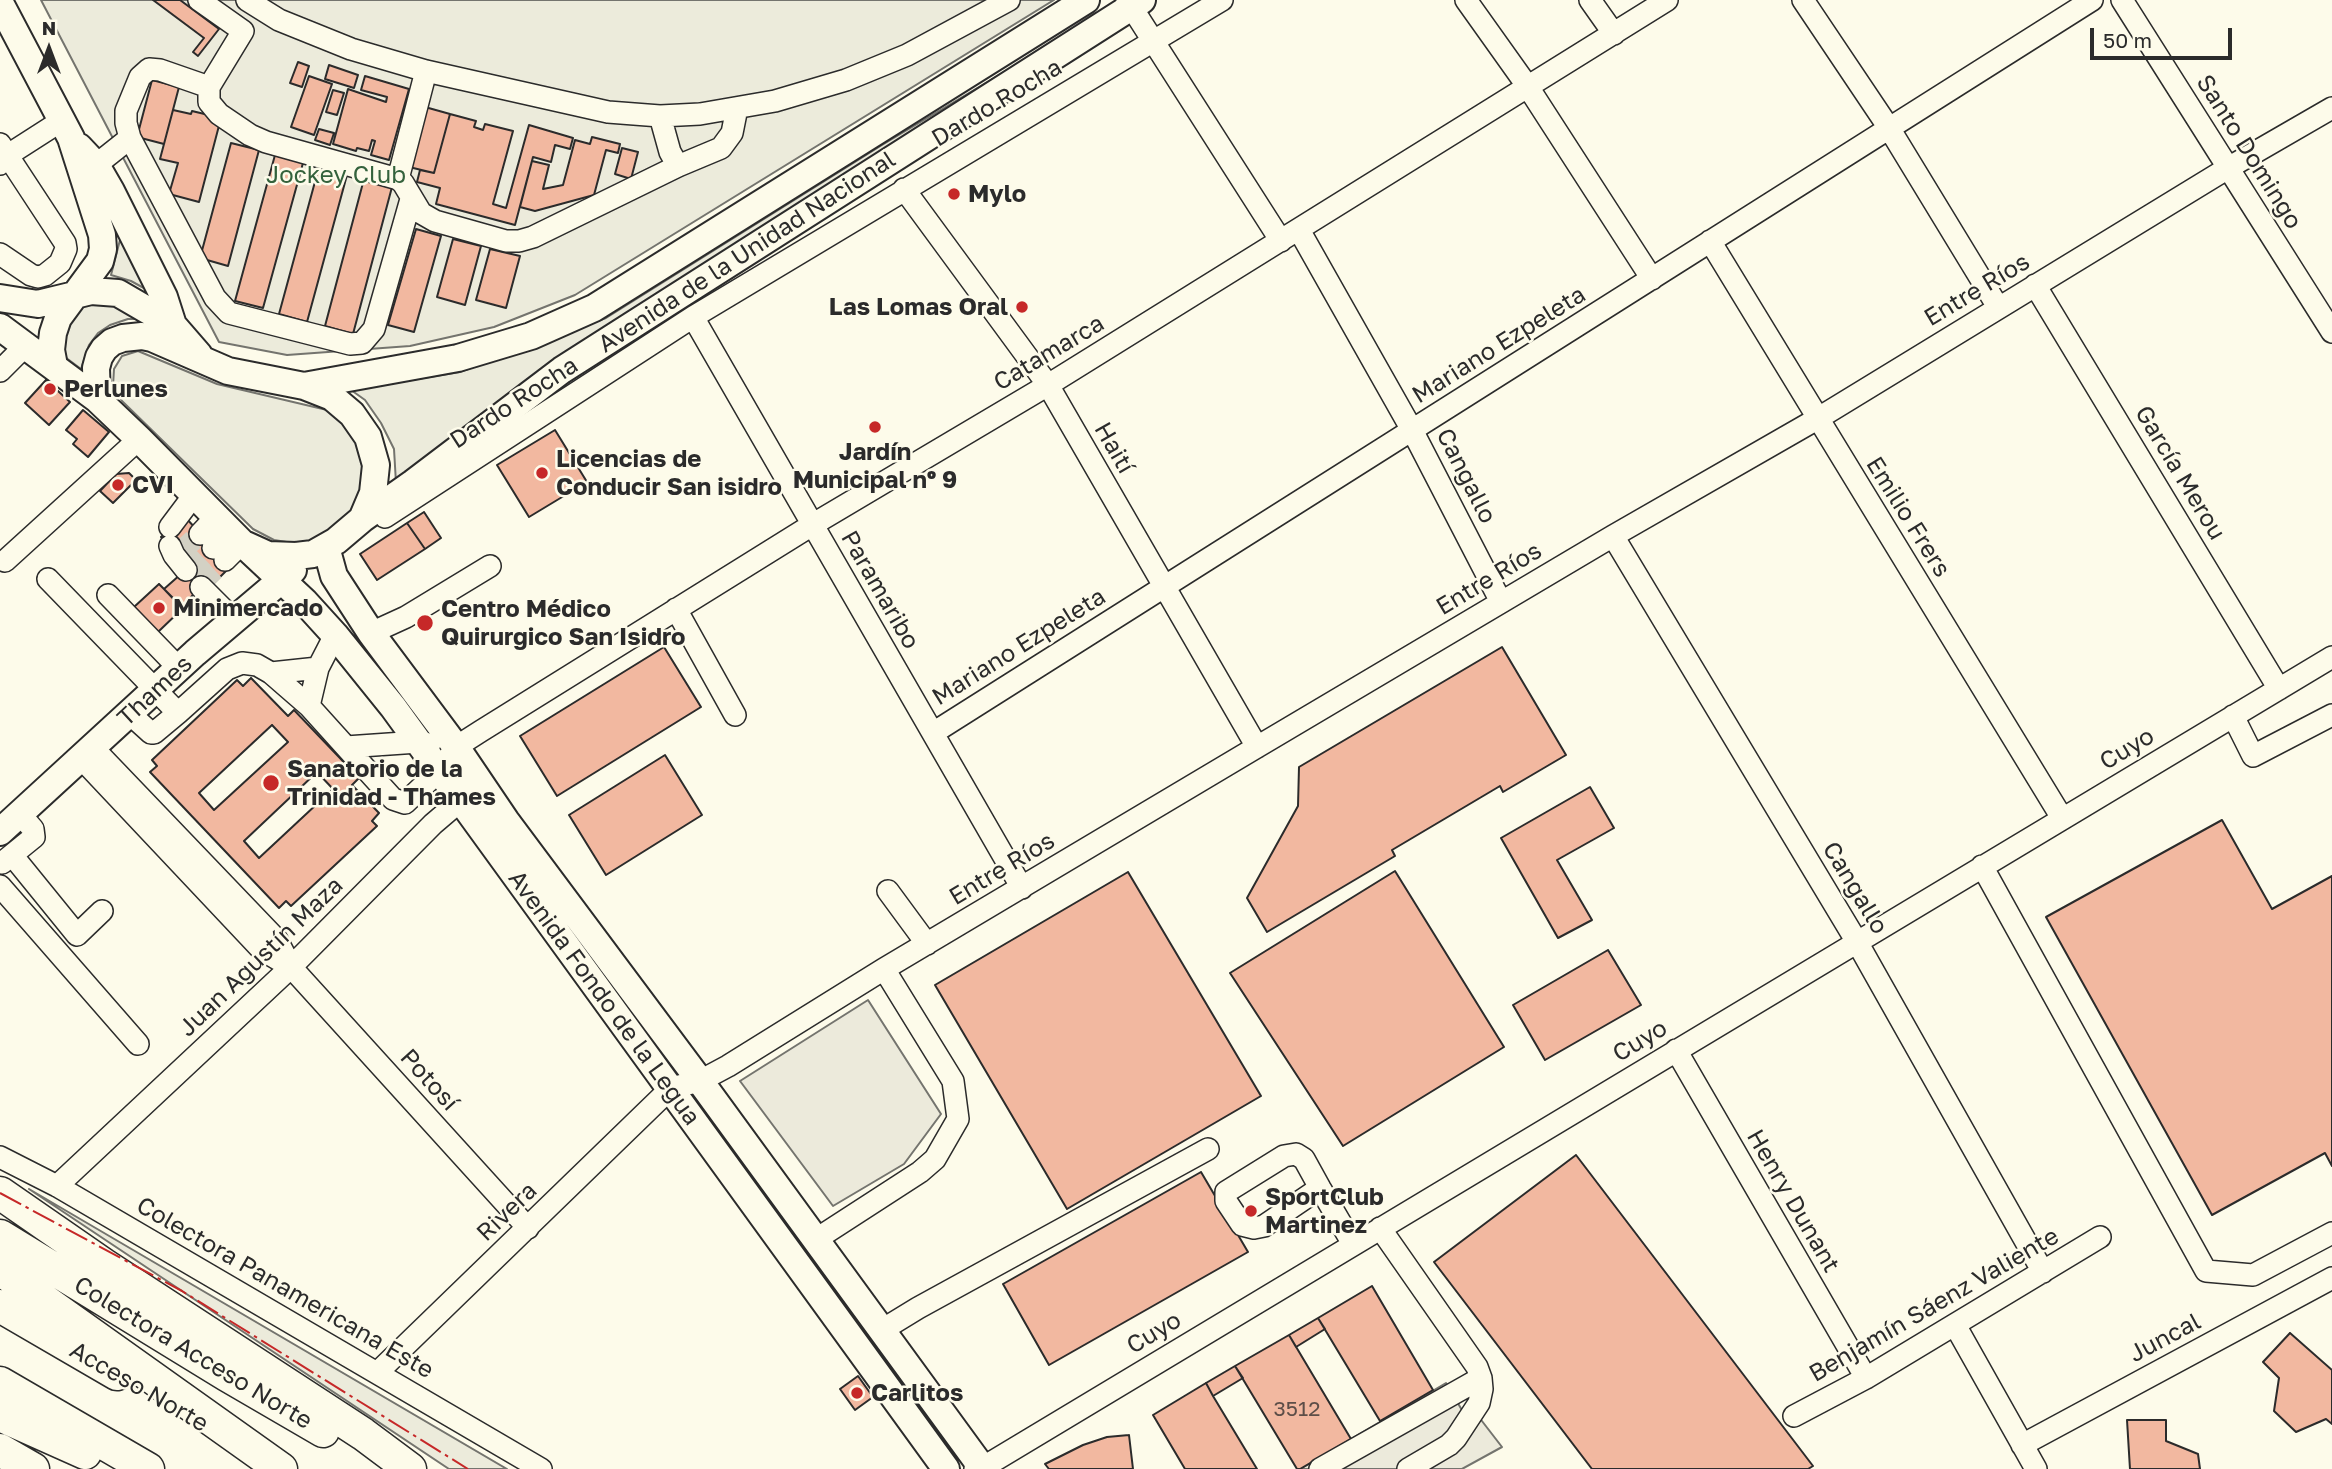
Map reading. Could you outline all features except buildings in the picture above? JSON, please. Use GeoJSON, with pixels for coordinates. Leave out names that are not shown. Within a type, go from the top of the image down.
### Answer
{"type":"FeatureCollection","features":[{"type":"Feature","properties":{"kind":"highway"},"geometry":{"type":"LineString","coordinates":[[0,1193],[104,1265],[363,1434],[410,1469]]}},
{"type":"Feature","properties":{"kind":"highway","name":"Colectora Acceso Norte"},"geometry":{"type":"LineString","coordinates":[[0,1236],[227,1376],[388,1469]]}},
{"type":"Feature","properties":{"kind":"highway"},"geometry":{"type":"LineString","coordinates":[[0,1269],[279,1469]]}},
{"type":"Feature","properties":{"kind":"highway","name":"Acceso Norte"},"geometry":{"type":"LineString","coordinates":[[0,1306],[279,1469]]}},
{"type":"Feature","properties":{"kind":"highway"},"geometry":{"type":"LineString","coordinates":[[0,1383],[148,1469]]}},
{"type":"Feature","properties":{"kind":"highway"},"geometry":{"type":"LineString","coordinates":[[0,1415],[121,1469]]}},
{"type":"Feature","properties":{"kind":"highway"},"geometry":{"type":"LineString","coordinates":[[0,1450],[33,1469]]}},
{"type":"Feature","properties":{"kind":"main road","name":"Avenida de la Unidad Nacional"},"geometry":{"type":"LineString","coordinates":[[304,386],[458,358],[531,336],[594,309],[1086,0]]}},
{"type":"Feature","properties":{"kind":"main road","name":"Avenida de la Unidad Nacional"},"geometry":{"type":"LineString","coordinates":[[325,547],[413,484],[562,370],[1133,2]]}},
{"type":"Feature","properties":{"kind":"main road"},"geometry":{"type":"LineString","coordinates":[[0,3],[66,130],[102,235],[100,261],[58,318],[51,350],[54,366]]}},
{"type":"Feature","properties":{"kind":"main road"},"geometry":{"type":"LineString","coordinates":[[66,130],[96,165],[164,298],[173,325]]}},
{"type":"Feature","properties":{"kind":"main road"},"geometry":{"type":"LineString","coordinates":[[0,298],[38,304],[52,302],[78,292],[118,293],[173,325],[205,362]]}},
{"type":"Feature","properties":{"kind":"main road"},"geometry":{"type":"LineString","coordinates":[[0,327],[97,399]]}},
{"type":"Feature","properties":{"kind":"main road"},"geometry":{"type":"LineString","coordinates":[[97,399],[95,377],[99,357],[112,342],[142,336],[228,371],[304,386],[332,397],[352,414],[368,437],[376,465],[373,493],[362,519]]}},
{"type":"Feature","properties":{"kind":"main road","name":"Avenida Fondo de la Legua"},"geometry":{"type":"LineString","coordinates":[[97,399],[194,495],[221,539],[280,580],[305,602],[393,707],[946,1469]]}},
{"type":"Feature","properties":{"kind":"main road"},"geometry":{"type":"LineString","coordinates":[[221,539],[268,555],[296,556],[325,547]]}},
{"type":"Feature","properties":{"kind":"main road","name":"Thames"},"geometry":{"type":"LineString","coordinates":[[4,861],[20,814],[234,620],[280,580],[325,547]]}},
{"type":"Feature","properties":{"kind":"main road","name":"Avenida Fondo de la Legua"},"geometry":{"type":"LineString","coordinates":[[325,547],[338,584],[372,634],[456,747],[506,821],[882,1330],[980,1468]]}},
{"type":"Feature","properties":{"kind":"street"},"geometry":{"type":"LineString","coordinates":[[199,0],[243,31]]}},
{"type":"Feature","properties":{"kind":"street"},"geometry":{"type":"LineString","coordinates":[[737,108],[732,133],[721,148],[519,242],[435,221],[421,213],[398,178],[266,142],[250,135],[219,114],[209,102],[209,87],[243,31],[252,4],[279,20],[351,49],[426,71],[608,113],[660,116],[700,114],[737,108],[775,102],[846,80],[907,55],[1009,0]]}},
{"type":"Feature","properties":{"kind":"street","name":"Dardo Rocha"},"geometry":{"type":"LineString","coordinates":[[325,547],[389,515],[693,317],[1222,0]]}},
{"type":"Feature","properties":{"kind":"street"},"geometry":{"type":"LineString","coordinates":[[1466,0],[1528,87],[1652,279]]}},
{"type":"Feature","properties":{"kind":"street"},"geometry":{"type":"LineString","coordinates":[[1590,0],[1614,34]]}},
{"type":"Feature","properties":{"kind":"street","name":"Catamarca"},"geometry":{"type":"LineString","coordinates":[[456,747],[812,525],[1048,385],[1667,0]]}},
{"type":"Feature","properties":{"kind":"street"},"geometry":{"type":"LineString","coordinates":[[1803,0],[1889,128],[1998,307]]}},
{"type":"Feature","properties":{"kind":"street","name":"Mariano Ezpeleta"},"geometry":{"type":"LineString","coordinates":[[933,733],[2092,0]]}},
{"type":"Feature","properties":{"kind":"street","name":"Santo Domingo"},"geometry":{"type":"LineString","coordinates":[[2122,0],[2332,332]]}},
{"type":"Feature","properties":{"kind":"street","name":"Cangallo"},"geometry":{"type":"LineString","coordinates":[[1133,2],[1154,41],[1290,235],[1412,430],[1501,603]]}},
{"type":"Feature","properties":{"kind":"street"},"geometry":{"type":"LineString","coordinates":[[209,87],[160,69],[149,69],[140,77],[126,111],[130,138],[215,298],[229,313],[350,344],[362,343],[374,329],[411,199]]}},
{"type":"Feature","properties":{"kind":"street"},"geometry":{"type":"LineString","coordinates":[[398,178],[426,71]]}},
{"type":"Feature","properties":{"kind":"street","name":"Entre Ríos"},"geometry":{"type":"LineString","coordinates":[[671,1088],[700,1082],[1257,747],[1613,536],[1817,419],[1998,307],[2332,108]]}},
{"type":"Feature","properties":{"kind":"street"},"geometry":{"type":"LineString","coordinates":[[660,116],[670,152],[678,166]]}},
{"type":"Feature","properties":{"kind":"street"},"geometry":{"type":"LineString","coordinates":[[0,254],[38,277],[60,263],[66,249],[65,243],[3,155],[66,130]]}},
{"type":"Feature","properties":{"kind":"street"},"geometry":{"type":"LineString","coordinates":[[96,165],[130,138]]}},
{"type":"Feature","properties":{"kind":"street","name":"Haití"},"geometry":{"type":"LineString","coordinates":[[904,189],[1048,385],[1257,747]]}},
{"type":"Feature","properties":{"kind":"street","name":"Emilio Frers"},"geometry":{"type":"LineString","coordinates":[[1710,241],[2062,818]]}},
{"type":"Feature","properties":{"kind":"street","name":"García Merou"},"geometry":{"type":"LineString","coordinates":[[2035,285],[2280,689]]}},
{"type":"Feature","properties":{"kind":"street","name":"Paramaribo"},"geometry":{"type":"LineString","coordinates":[[693,317],[1021,888]]}},
{"type":"Feature","properties":{"kind":"street"},"geometry":{"type":"LineString","coordinates":[[0,370],[26,345]]}},
{"type":"Feature","properties":{"kind":"street"},"geometry":{"type":"LineString","coordinates":[[5,561],[139,439]]}},
{"type":"Feature","properties":{"kind":"street"},"geometry":{"type":"LineString","coordinates":[[176,551],[194,495]]}},
{"type":"Feature","properties":{"kind":"street","name":"Cangallo"},"geometry":{"type":"LineString","coordinates":[[1613,536],[1857,942],[2043,1272]]}},
{"type":"Feature","properties":{"kind":"street"},"geometry":{"type":"LineString","coordinates":[[372,634],[406,617],[490,566]]}},
{"type":"Feature","properties":{"kind":"street"},"geometry":{"type":"LineString","coordinates":[[48,579],[178,713]]}},
{"type":"Feature","properties":{"kind":"street"},"geometry":{"type":"LineString","coordinates":[[201,587],[234,620]]}},
{"type":"Feature","properties":{"kind":"street"},"geometry":{"type":"LineString","coordinates":[[108,595],[178,670]]}},
{"type":"Feature","properties":{"kind":"street"},"geometry":{"type":"LineString","coordinates":[[676,609],[735,715]]}},
{"type":"Feature","properties":{"kind":"street"},"geometry":{"type":"LineString","coordinates":[[309,706],[317,668],[335,635]]}},
{"type":"Feature","properties":{"kind":"street","name":"Cuyo"},"geometry":{"type":"LineString","coordinates":[[980,1468],[2332,657]]}},
{"type":"Feature","properties":{"kind":"street"},"geometry":{"type":"LineString","coordinates":[[130,714],[154,733],[227,669],[242,663],[257,665],[271,673],[309,706],[393,799],[399,802],[405,803],[413,797],[439,771],[456,747]]}},
{"type":"Feature","properties":{"kind":"street"},"geometry":{"type":"LineString","coordinates":[[271,673],[317,668]]}},
{"type":"Feature","properties":{"kind":"street"},"geometry":{"type":"LineString","coordinates":[[2233,716],[2253,756],[2332,715]]}},
{"type":"Feature","properties":{"kind":"street"},"geometry":{"type":"LineString","coordinates":[[346,747],[418,742],[456,747]]}},
{"type":"Feature","properties":{"kind":"street"},"geometry":{"type":"LineString","coordinates":[[456,747],[460,801]]}},
{"type":"Feature","properties":{"kind":"street","name":"Potosí"},"geometry":{"type":"LineString","coordinates":[[88,753],[262,950],[291,967],[528,1228]]}},
{"type":"Feature","properties":{"kind":"street","name":"Juan Agustín Maza"},"geometry":{"type":"LineString","coordinates":[[57,1186],[291,967],[433,824],[460,801]]}},
{"type":"Feature","properties":{"kind":"street"},"geometry":{"type":"LineString","coordinates":[[4,861],[77,935],[102,911]]}},
{"type":"Feature","properties":{"kind":"street"},"geometry":{"type":"LineString","coordinates":[[4,861],[138,1044]]}},
{"type":"Feature","properties":{"kind":"street"},"geometry":{"type":"LineString","coordinates":[[1982,866],[2206,1270],[2253,1275],[2332,1233]]}},
{"type":"Feature","properties":{"kind":"street"},"geometry":{"type":"LineString","coordinates":[[888,891],[927,944]]}},
{"type":"Feature","properties":{"kind":"street"},"geometry":{"type":"LineString","coordinates":[[815,1240],[920,1172],[935,1159],[958,1119],[953,1081],[884,969]]}},
{"type":"Feature","properties":{"kind":"street","name":"Henry Dunant"},"geometry":{"type":"LineString","coordinates":[[1675,1051],[1866,1378]]}},
{"type":"Feature","properties":{"kind":"street","name":"Rivera"},"geometry":{"type":"LineString","coordinates":[[378,1372],[671,1088]]}},
{"type":"Feature","properties":{"kind":"street"},"geometry":{"type":"LineString","coordinates":[[882,1330],[1208,1149]]}},
{"type":"Feature","properties":{"kind":"street","name":"Colectora Panamericana Este"},"geometry":{"type":"LineString","coordinates":[[0,1157],[57,1186],[541,1469]]}},
{"type":"Feature","properties":{"kind":"street"},"geometry":{"type":"LineString","coordinates":[[1320,1188],[1353,1244]]}},
{"type":"Feature","properties":{"kind":"street"},"geometry":{"type":"LineString","coordinates":[[1380,1228],[1477,1367],[1481,1378],[1479,1403],[1463,1428],[1449,1445],[1408,1469]]}},
{"type":"Feature","properties":{"kind":"street","name":"Benjamín Sáenz Valiente"},"geometry":{"type":"LineString","coordinates":[[1794,1416],[1866,1378],[2100,1237]]}},
{"type":"Feature","properties":{"kind":"street","name":"Juncal"},"geometry":{"type":"LineString","coordinates":[[2022,1445],[2332,1278]]}},
{"type":"Feature","properties":{"kind":"street"},"geometry":{"type":"LineString","coordinates":[[1955,1325],[2036,1469]]}},
{"type":"Feature","properties":{"kind":"street"},"geometry":{"type":"LineString","coordinates":[[1320,1469],[1481,1378]]}},
{"type":"Feature","properties":{"kind":"street"},"geometry":{"type":"LineString","coordinates":[[1444,1397],[1463,1428]]}},
{"type":"Feature","properties":{"kind":"green space","name":"Jockey Club"},"geometry":{"type":"Polygon","coordinates":[[[41,0],[1054,0],[575,295],[494,327],[410,346],[287,355],[219,342],[41,0]]]}},
{"type":"Feature","properties":{"kind":"green space"},"geometry":{"type":"Polygon","coordinates":[[[1081,26],[396,483],[394,449],[365,400],[351,390],[460,372],[606,318],[882,145],[1081,26]]]}},
{"type":"Feature","properties":{"kind":"green space"},"geometry":{"type":"Polygon","coordinates":[[[121,236],[151,292],[131,281],[111,275],[121,236]]]}},
{"type":"Feature","properties":{"kind":"green space"},"geometry":{"type":"Polygon","coordinates":[[[104,299],[147,319],[128,319],[110,325],[98,333],[89,345],[81,369],[65,357],[59,335],[74,309],[104,299]]]}},
{"type":"Feature","properties":{"kind":"green space"},"geometry":{"type":"Polygon","coordinates":[[[138,351],[217,384],[327,410],[346,422],[367,462],[358,509],[322,539],[299,544],[274,540],[253,529],[122,401],[113,386],[114,369],[122,356],[138,351]]]}},
{"type":"Feature","properties":{"kind":"green space"},"geometry":{"type":"Polygon","coordinates":[[[29,1189],[507,1469],[449,1469],[29,1189]]]}},
{"type":"Feature","properties":{"kind":"shaded area"},"geometry":{"type":"Polygon","coordinates":[[[868,1000],[941,1114],[904,1164],[833,1206],[740,1081],[868,1000]]]}},
{"type":"Feature","properties":{"kind":"shaded area"},"geometry":{"type":"Polygon","coordinates":[[[1446,1383],[1466,1417],[1475,1412],[1502,1447],[1462,1469],[1300,1469],[1446,1383]]]}},
{"type":"Feature","properties":{"kind":"tunnel"},"geometry":{"type":"LineString","coordinates":[[178,554],[200,534]]}},
{"type":"Feature","properties":{"kind":"tunnel"},"geometry":{"type":"LineString","coordinates":[[188,572],[213,548]]}},
{"type":"Feature","properties":{"kind":"tunnel"},"geometry":{"type":"LineString","coordinates":[[199,584],[225,560]]}},
{"type":"Feature","properties":{"kind":"power"},"geometry":{"type":"LineString","coordinates":[[0,1193],[182,1291],[468,1469]]}},
{"type":"Feature","properties":{"kind":"place","name":"Mylo"},"geometry":{"type":"Point","coordinates":[954,194]}},
{"type":"Feature","properties":{"kind":"place","name":"Las Lomas Oral"},"geometry":{"type":"Point","coordinates":[1022,307]}},
{"type":"Feature","properties":{"kind":"place","name":"Perlunes"},"geometry":{"type":"Point","coordinates":[50,389]}},
{"type":"Feature","properties":{"kind":"place","name":"Jardín Municipal nº 9"},"geometry":{"type":"Point","coordinates":[875,427]}},
{"type":"Feature","properties":{"kind":"place","name":"Licencias de Conducir San isidro"},"geometry":{"type":"Point","coordinates":[542,473]}},
{"type":"Feature","properties":{"kind":"place","name":"CVI"},"geometry":{"type":"Point","coordinates":[118,485]}},
{"type":"Feature","properties":{"kind":"place","name":"Minimercado"},"geometry":{"type":"Point","coordinates":[159,608]}},
{"type":"Feature","properties":{"kind":"place","name":"Centro Médico Quirurgico San Isidro"},"geometry":{"type":"Point","coordinates":[425,623]}},
{"type":"Feature","properties":{"kind":"place","name":"Sanatorio de la Trinidad - Thames"},"geometry":{"type":"Point","coordinates":[271,783]}},
{"type":"Feature","properties":{"kind":"place","name":"SportClub Martinez"},"geometry":{"type":"Point","coordinates":[1251,1211]}},
{"type":"Feature","properties":{"kind":"place","name":"Carlitos"},"geometry":{"type":"Point","coordinates":[857,1393]}}]}
